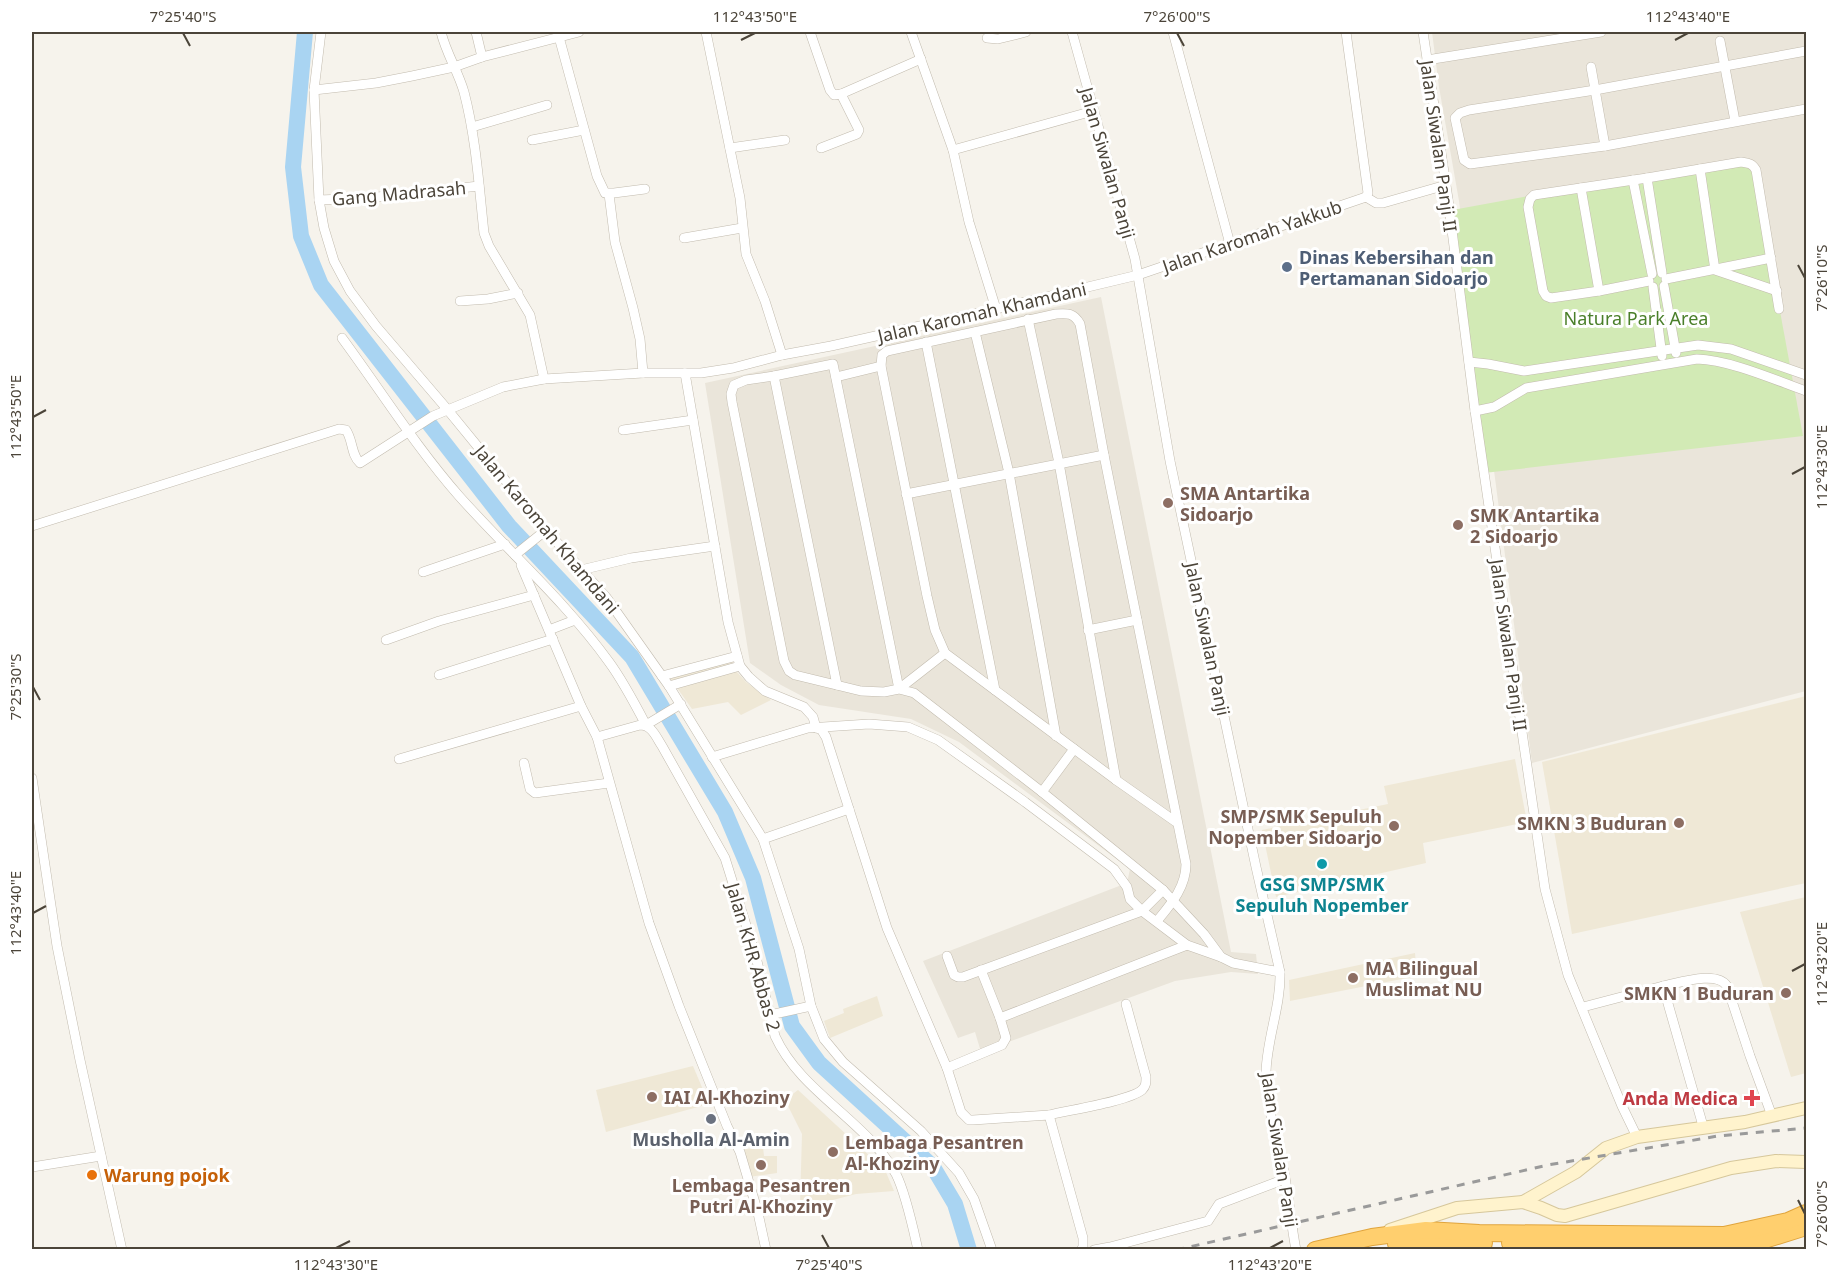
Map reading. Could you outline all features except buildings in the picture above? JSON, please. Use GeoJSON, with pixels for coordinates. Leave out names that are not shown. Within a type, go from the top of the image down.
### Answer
{"type":"FeatureCollection","features":[{"type":"Feature","properties":{"kind":"highway"},"geometry":{"type":"LineString","coordinates":[[1369,1243],[1415,1242],[1550,1247],[1650,1241],[1724,1235],[1788,1221],[1806,1213]]}},
{"type":"Feature","properties":{"kind":"highway"},"geometry":{"type":"LineString","coordinates":[[1315,1250],[1369,1243],[1426,1230],[1650,1241],[1689,1248],[1758,1242],[1806,1227]]}},
{"type":"Feature","properties":{"kind":"street"},"geometry":{"type":"LineString","coordinates":[[32,526],[339,429],[346,430],[349,434],[356,459],[360,463],[447,409],[376,326],[350,291],[334,261],[324,228],[319,200],[314,90],[321,32]]}},
{"type":"Feature","properties":{"kind":"street"},"geometry":{"type":"LineString","coordinates":[[441,32],[446,50],[463,89],[472,127],[484,233],[489,246],[530,315],[544,379]]}},
{"type":"Feature","properties":{"kind":"street"},"geometry":{"type":"LineString","coordinates":[[476,32],[482,57]]}},
{"type":"Feature","properties":{"kind":"street"},"geometry":{"type":"LineString","coordinates":[[314,90],[376,83],[454,67],[482,57],[579,32]]}},
{"type":"Feature","properties":{"kind":"street"},"geometry":{"type":"LineString","coordinates":[[706,32],[740,198],[748,265],[765,302],[782,355]]}},
{"type":"Feature","properties":{"kind":"street"},"geometry":{"type":"LineString","coordinates":[[810,32],[830,90],[834,95],[921,59]]}},
{"type":"Feature","properties":{"kind":"street"},"geometry":{"type":"LineString","coordinates":[[911,32],[953,150],[969,222],[996,309]]}},
{"type":"Feature","properties":{"kind":"street"},"geometry":{"type":"LineString","coordinates":[[987,38],[998,39],[1026,32]]}},
{"type":"Feature","properties":{"kind":"street","name":"Jalan Siwalan Panji"},"geometry":{"type":"LineString","coordinates":[[1072,32],[1138,275],[1172,471],[1280,972],[1281,988],[1266,1073],[1296,1250]]}},
{"type":"Feature","properties":{"kind":"street"},"geometry":{"type":"LineString","coordinates":[[1173,32],[1230,244]]}},
{"type":"Feature","properties":{"kind":"street"},"geometry":{"type":"LineString","coordinates":[[1346,32],[1368,193],[1366,197],[1376,203],[1383,203],[1446,185]]}},
{"type":"Feature","properties":{"kind":"street","name":"Jalan Siwalan Panji II"},"geometry":{"type":"LineString","coordinates":[[1423,32],[1446,185],[1474,411],[1545,889],[1568,975],[1637,1137]]}},
{"type":"Feature","properties":{"kind":"street"},"geometry":{"type":"LineString","coordinates":[[1427,60],[1601,32]]}},
{"type":"Feature","properties":{"kind":"street"},"geometry":{"type":"LineString","coordinates":[[559,37],[599,183],[605,193],[609,194],[645,189]]}},
{"type":"Feature","properties":{"kind":"street"},"geometry":{"type":"LineString","coordinates":[[1720,40],[1736,121]]}},
{"type":"Feature","properties":{"kind":"street"},"geometry":{"type":"LineString","coordinates":[[1806,51],[1460,113],[1455,118],[1464,160],[1470,164],[1605,146],[1806,110]]}},
{"type":"Feature","properties":{"kind":"street"},"geometry":{"type":"LineString","coordinates":[[1591,67],[1605,146]]}},
{"type":"Feature","properties":{"kind":"street"},"geometry":{"type":"LineString","coordinates":[[821,148],[856,134],[859,130],[841,94]]}},
{"type":"Feature","properties":{"kind":"street"},"geometry":{"type":"LineString","coordinates":[[472,127],[547,105]]}},
{"type":"Feature","properties":{"kind":"street"},"geometry":{"type":"LineString","coordinates":[[953,150],[1093,111]]}},
{"type":"Feature","properties":{"kind":"street"},"geometry":{"type":"LineString","coordinates":[[532,140],[584,130]]}},
{"type":"Feature","properties":{"kind":"street"},"geometry":{"type":"LineString","coordinates":[[1438,135],[1458,133]]}},
{"type":"Feature","properties":{"kind":"street"},"geometry":{"type":"LineString","coordinates":[[730,148],[785,140]]}},
{"type":"Feature","properties":{"kind":"street"},"geometry":{"type":"LineString","coordinates":[[1664,279],[1658,272],[1651,281],[1551,298],[1546,296],[1543,291],[1528,207],[1530,199],[1534,195],[1741,162],[1753,165],[1756,170],[1779,309]]}},
{"type":"Feature","properties":{"kind":"street"},"geometry":{"type":"LineString","coordinates":[[1700,169],[1715,270]]}},
{"type":"Feature","properties":{"kind":"street"},"geometry":{"type":"LineString","coordinates":[[1647,178],[1678,362]]}},
{"type":"Feature","properties":{"kind":"street"},"geometry":{"type":"LineString","coordinates":[[1633,180],[1663,364]]}},
{"type":"Feature","properties":{"kind":"street","name":"Gang Madrasah"},"geometry":{"type":"LineString","coordinates":[[319,200],[368,198],[479,186]]}},
{"type":"Feature","properties":{"kind":"street"},"geometry":{"type":"LineString","coordinates":[[1581,188],[1599,291]]}},
{"type":"Feature","properties":{"kind":"street"},"geometry":{"type":"LineString","coordinates":[[609,194],[615,242],[636,318],[644,373]]}},
{"type":"Feature","properties":{"kind":"street","name":"Jalan Karomah Yakkub"},"geometry":{"type":"LineString","coordinates":[[1138,275],[1366,197]]}},
{"type":"Feature","properties":{"kind":"street"},"geometry":{"type":"LineString","coordinates":[[684,238],[742,228]]}},
{"type":"Feature","properties":{"kind":"street"},"geometry":{"type":"LineString","coordinates":[[1651,281],[1657,288],[1664,279],[1771,258]]}},
{"type":"Feature","properties":{"kind":"street"},"geometry":{"type":"LineString","coordinates":[[1715,270],[1777,291]]}},
{"type":"Feature","properties":{"kind":"street","name":"Jalan Karomah Khamdani"},"geometry":{"type":"LineString","coordinates":[[992,1250],[974,1199],[959,1173],[921,1131],[858,1077],[832,1051],[824,1039],[808,1007],[799,949],[763,839],[677,706],[669,686],[606,597],[546,530],[447,409],[502,387],[544,379],[644,373],[701,373],[733,368],[1138,275]]}},
{"type":"Feature","properties":{"kind":"street"},"geometry":{"type":"LineString","coordinates":[[460,301],[488,299],[518,293]]}},
{"type":"Feature","properties":{"kind":"street"},"geometry":{"type":"LineString","coordinates":[[1157,921],[1179,892],[1186,872],[1186,864],[1080,324],[1072,314],[1065,313],[1028,319],[887,351],[882,355],[881,366],[935,630],[945,653],[1176,822]]}},
{"type":"Feature","properties":{"kind":"street"},"geometry":{"type":"LineString","coordinates":[[1028,319],[1059,463],[1116,780]]}},
{"type":"Feature","properties":{"kind":"street"},"geometry":{"type":"LineString","coordinates":[[975,332],[1009,473],[1056,736]]}},
{"type":"Feature","properties":{"kind":"street","name":"Jalan KHR Abbas 2"},"geometry":{"type":"LineString","coordinates":[[342,338],[412,429],[429,458],[459,496],[518,555],[575,620],[609,662],[650,723],[651,729],[725,858],[756,957],[772,1015],[775,1036],[788,1059],[875,1146],[896,1175],[918,1250]]}},
{"type":"Feature","properties":{"kind":"street"},"geometry":{"type":"LineString","coordinates":[[926,342],[995,690]]}},
{"type":"Feature","properties":{"kind":"street"},"geometry":{"type":"LineString","coordinates":[[1469,362],[1524,371],[1698,345],[1731,349],[1806,375]]}},
{"type":"Feature","properties":{"kind":"street"},"geometry":{"type":"LineString","coordinates":[[831,346],[899,689]]}},
{"type":"Feature","properties":{"kind":"street"},"geometry":{"type":"LineString","coordinates":[[1727,364],[1733,360],[1731,349]]}},
{"type":"Feature","properties":{"kind":"street"},"geometry":{"type":"LineString","coordinates":[[1474,411],[1494,407],[1526,388],[1663,364],[1706,359],[1762,375],[1806,391]]}},
{"type":"Feature","properties":{"kind":"street"},"geometry":{"type":"LineString","coordinates":[[1762,375],[1761,365],[1766,362]]}},
{"type":"Feature","properties":{"kind":"street"},"geometry":{"type":"LineString","coordinates":[[833,364],[739,382],[734,386],[731,394],[784,661],[789,671],[795,675],[861,691],[884,692],[899,689],[914,693],[1163,890],[1221,957]]}},
{"type":"Feature","properties":{"kind":"street"},"geometry":{"type":"LineString","coordinates":[[836,377],[881,366]]}},
{"type":"Feature","properties":{"kind":"street"},"geometry":{"type":"LineString","coordinates":[[1524,371],[1526,388]]}},
{"type":"Feature","properties":{"kind":"street"},"geometry":{"type":"LineString","coordinates":[[685,373],[728,622],[739,661],[748,677],[765,691],[804,707],[813,717],[816,728]]}},
{"type":"Feature","properties":{"kind":"street"},"geometry":{"type":"LineString","coordinates":[[774,376],[837,685]]}},
{"type":"Feature","properties":{"kind":"street"},"geometry":{"type":"LineString","coordinates":[[623,430],[693,420]]}},
{"type":"Feature","properties":{"kind":"street"},"geometry":{"type":"LineString","coordinates":[[906,494],[1104,455]]}},
{"type":"Feature","properties":{"kind":"street"},"geometry":{"type":"LineString","coordinates":[[546,530],[518,555],[581,706],[597,737],[649,923],[683,1017],[727,1126],[740,1152],[766,1250]]}},
{"type":"Feature","properties":{"kind":"street"},"geometry":{"type":"LineString","coordinates":[[423,572],[505,544]]}},
{"type":"Feature","properties":{"kind":"street"},"geometry":{"type":"LineString","coordinates":[[581,570],[631,558],[715,546]]}},
{"type":"Feature","properties":{"kind":"street"},"geometry":{"type":"LineString","coordinates":[[386,640],[439,621],[534,596]]}},
{"type":"Feature","properties":{"kind":"street"},"geometry":{"type":"LineString","coordinates":[[439,675],[551,634],[575,620]]}},
{"type":"Feature","properties":{"kind":"street"},"geometry":{"type":"LineString","coordinates":[[1088,630],[1137,620]]}},
{"type":"Feature","properties":{"kind":"street"},"geometry":{"type":"LineString","coordinates":[[899,689],[945,653]]}},
{"type":"Feature","properties":{"kind":"street"},"geometry":{"type":"LineString","coordinates":[[662,676],[739,661]]}},
{"type":"Feature","properties":{"kind":"street"},"geometry":{"type":"LineString","coordinates":[[669,686],[739,661]]}},
{"type":"Feature","properties":{"kind":"street"},"geometry":{"type":"LineString","coordinates":[[399,759],[581,706]]}},
{"type":"Feature","properties":{"kind":"street"},"geometry":{"type":"LineString","coordinates":[[597,737],[650,723],[677,706]]}},
{"type":"Feature","properties":{"kind":"street"},"geometry":{"type":"LineString","coordinates":[[712,757],[801,730],[869,724],[908,727],[938,740],[1114,869],[1127,887],[1130,899],[1142,911],[1187,945],[1233,963],[1280,972]]}},
{"type":"Feature","properties":{"kind":"street"},"geometry":{"type":"LineString","coordinates":[[816,728],[821,729],[826,736],[888,928],[947,1068],[961,1112],[969,1120],[1049,1115],[1129,1097],[1144,1088],[1146,1077],[1126,1004]]}},
{"type":"Feature","properties":{"kind":"street"},"geometry":{"type":"LineString","coordinates":[[1042,792],[1074,749]]}},
{"type":"Feature","properties":{"kind":"street"},"geometry":{"type":"LineString","coordinates":[[524,763],[530,789],[535,793],[609,783]]}},
{"type":"Feature","properties":{"kind":"street"},"geometry":{"type":"LineString","coordinates":[[32,778],[57,946],[122,1250]]}},
{"type":"Feature","properties":{"kind":"street"},"geometry":{"type":"LineString","coordinates":[[763,839],[849,809]]}},
{"type":"Feature","properties":{"kind":"street"},"geometry":{"type":"LineString","coordinates":[[947,956],[954,975],[958,977],[981,970],[1142,911],[1163,890]]}},
{"type":"Feature","properties":{"kind":"street"},"geometry":{"type":"LineString","coordinates":[[1000,1018],[1187,945]]}},
{"type":"Feature","properties":{"kind":"street"},"geometry":{"type":"LineString","coordinates":[[947,1068],[1002,1045],[1006,1038],[981,970]]}},
{"type":"Feature","properties":{"kind":"street"},"geometry":{"type":"LineString","coordinates":[[1583,1007],[1682,981],[1708,978],[1724,980],[1772,1116]]}},
{"type":"Feature","properties":{"kind":"street"},"geometry":{"type":"LineString","coordinates":[[1663,986],[1703,1126]]}},
{"type":"Feature","properties":{"kind":"street"},"geometry":{"type":"LineString","coordinates":[[772,1015],[808,1007]]}},
{"type":"Feature","properties":{"kind":"street"},"geometry":{"type":"LineString","coordinates":[[1369,1243],[1399,1226],[1457,1208],[1523,1202],[1576,1172],[1606,1148],[1637,1137],[1772,1116],[1806,1108]]}},
{"type":"Feature","properties":{"kind":"street"},"geometry":{"type":"LineString","coordinates":[[1049,1115],[1083,1238],[1081,1250]]}},
{"type":"Feature","properties":{"kind":"street"},"geometry":{"type":"LineString","coordinates":[[32,1167],[101,1156]]}},
{"type":"Feature","properties":{"kind":"street"},"geometry":{"type":"LineString","coordinates":[[1523,1202],[1565,1216],[1731,1167],[1776,1161],[1806,1162]]}},
{"type":"Feature","properties":{"kind":"street"},"geometry":{"type":"LineString","coordinates":[[1094,1250],[1208,1221],[1219,1204],[1285,1179]]}},
{"type":"Feature","properties":{"kind":"shaded area"},"geometry":{"type":"Polygon","coordinates":[[[1432,32],[1806,32],[1806,691],[1532,763],[1459,201],[1432,32]]]}},
{"type":"Feature","properties":{"kind":"shaded area"},"geometry":{"type":"Polygon","coordinates":[[[1101,297],[1231,952],[1256,954],[1258,974],[1231,972],[1175,981],[981,1052],[975,1032],[958,1038],[923,961],[1127,883],[1130,869],[959,742],[911,719],[819,705],[781,685],[750,663],[705,383],[1101,297]]]}},
{"type":"Feature","properties":{"kind":"shaded area"},"geometry":{"type":"Polygon","coordinates":[[[732,660],[737,672],[746,682],[771,700],[741,715],[728,702],[692,709],[670,678],[732,660]]]}},
{"type":"Feature","properties":{"kind":"shaded area","name":"SMKN 3 Buduran"},"geometry":{"type":"Polygon","coordinates":[[[1806,696],[1806,883],[1572,934],[1542,762],[1806,696]]]}},
{"type":"Feature","properties":{"kind":"shaded area","name":"SMP/SMK Sepuluh Nopember Sidoarjo"},"geometry":{"type":"Polygon","coordinates":[[[1515,759],[1527,822],[1423,843],[1426,863],[1276,897],[1262,830],[1388,804],[1384,786],[1515,759]]]}},
{"type":"Feature","properties":{"kind":"shaded area","name":"SMKN 1 Buduran"},"geometry":{"type":"Polygon","coordinates":[[[1806,897],[1806,1073],[1791,1077],[1740,912],[1806,897]]]}},
{"type":"Feature","properties":{"kind":"shaded area","name":"MA Bilingual Muslimat NU"},"geometry":{"type":"Polygon","coordinates":[[[1415,953],[1417,976],[1290,1001],[1289,980],[1415,953]]]}},
{"type":"Feature","properties":{"kind":"shaded area"},"geometry":{"type":"Polygon","coordinates":[[[877,996],[883,1016],[830,1038],[824,1021],[844,1013],[843,1009],[877,996]]]}},
{"type":"Feature","properties":{"kind":"shaded area","name":"IAI Al-Khoziny"},"geometry":{"type":"Polygon","coordinates":[[[693,1066],[709,1104],[606,1132],[596,1090],[693,1066]]]}},
{"type":"Feature","properties":{"kind":"shaded area","name":"Lembaga Pesantren Al-Khoziny"},"geometry":{"type":"Polygon","coordinates":[[[798,1090],[885,1170],[894,1191],[856,1194],[833,1200],[800,1204],[802,1134],[785,1100],[798,1090]]]}},
{"type":"Feature","properties":{"kind":"shaded area","name":"Lembaga Pesantren Putri Al-Khoziny"},"geometry":{"type":"Polygon","coordinates":[[[763,1147],[764,1156],[777,1156],[777,1173],[749,1177],[739,1150],[763,1147]]]}},
{"type":"Feature","properties":{"kind":"green space","name":"Natura Park Area"},"geometry":{"type":"Polygon","coordinates":[[[1753,165],[1803,436],[1484,473],[1447,211],[1534,195],[1753,165]]]}},
{"type":"Feature","properties":{"kind":"waterway"},"geometry":{"type":"LineString","coordinates":[[305,32],[293,167],[301,236],[321,285],[509,526],[632,657],[725,812],[753,878],[792,1026],[819,1063],[933,1167],[955,1204],[969,1250]]}},
{"type":"Feature","properties":{"kind":"railway"},"geometry":{"type":"LineString","coordinates":[[1176,1250],[1548,1165],[1718,1136],[1806,1128]]}},
{"type":"Feature","properties":{"kind":"place","name":"Dinas Kebersihan dan Pertamanan Sidoarjo"},"geometry":{"type":"Point","coordinates":[1287,267]}},
{"type":"Feature","properties":{"kind":"place","name":"SMA Antartika Sidoarjo"},"geometry":{"type":"Point","coordinates":[1168,503]}},
{"type":"Feature","properties":{"kind":"place","name":"SMK Antartika 2 Sidoarjo"},"geometry":{"type":"Point","coordinates":[1458,525]}},
{"type":"Feature","properties":{"kind":"place","name":"SMKN 3 Buduran"},"geometry":{"type":"Point","coordinates":[1679,823]}},
{"type":"Feature","properties":{"kind":"place","name":"SMP/SMK Sepuluh Nopember Sidoarjo"},"geometry":{"type":"Point","coordinates":[1394,826]}},
{"type":"Feature","properties":{"kind":"place","name":"GSG SMP/SMK Sepuluh Nopember"},"geometry":{"type":"Point","coordinates":[1322,864]}},
{"type":"Feature","properties":{"kind":"place","name":"MA Bilingual Muslimat NU"},"geometry":{"type":"Point","coordinates":[1353,978]}},
{"type":"Feature","properties":{"kind":"place","name":"SMKN 1 Buduran"},"geometry":{"type":"Point","coordinates":[1786,993]}},
{"type":"Feature","properties":{"kind":"place","name":"IAI Al-Khoziny"},"geometry":{"type":"Point","coordinates":[652,1097]}},
{"type":"Feature","properties":{"kind":"place","name":"Anda Medica"},"geometry":{"type":"Point","coordinates":[1752,1098]}},
{"type":"Feature","properties":{"kind":"place","name":"Musholla Al-Amin"},"geometry":{"type":"Point","coordinates":[711,1119]}},
{"type":"Feature","properties":{"kind":"place","name":"Lembaga Pesantren Al-Khoziny"},"geometry":{"type":"Point","coordinates":[833,1152]}},
{"type":"Feature","properties":{"kind":"place","name":"Lembaga Pesantren Putri Al-Khoziny"},"geometry":{"type":"Point","coordinates":[761,1165]}},
{"type":"Feature","properties":{"kind":"place","name":"Warung pojok"},"geometry":{"type":"Point","coordinates":[92,1175]}}]}
